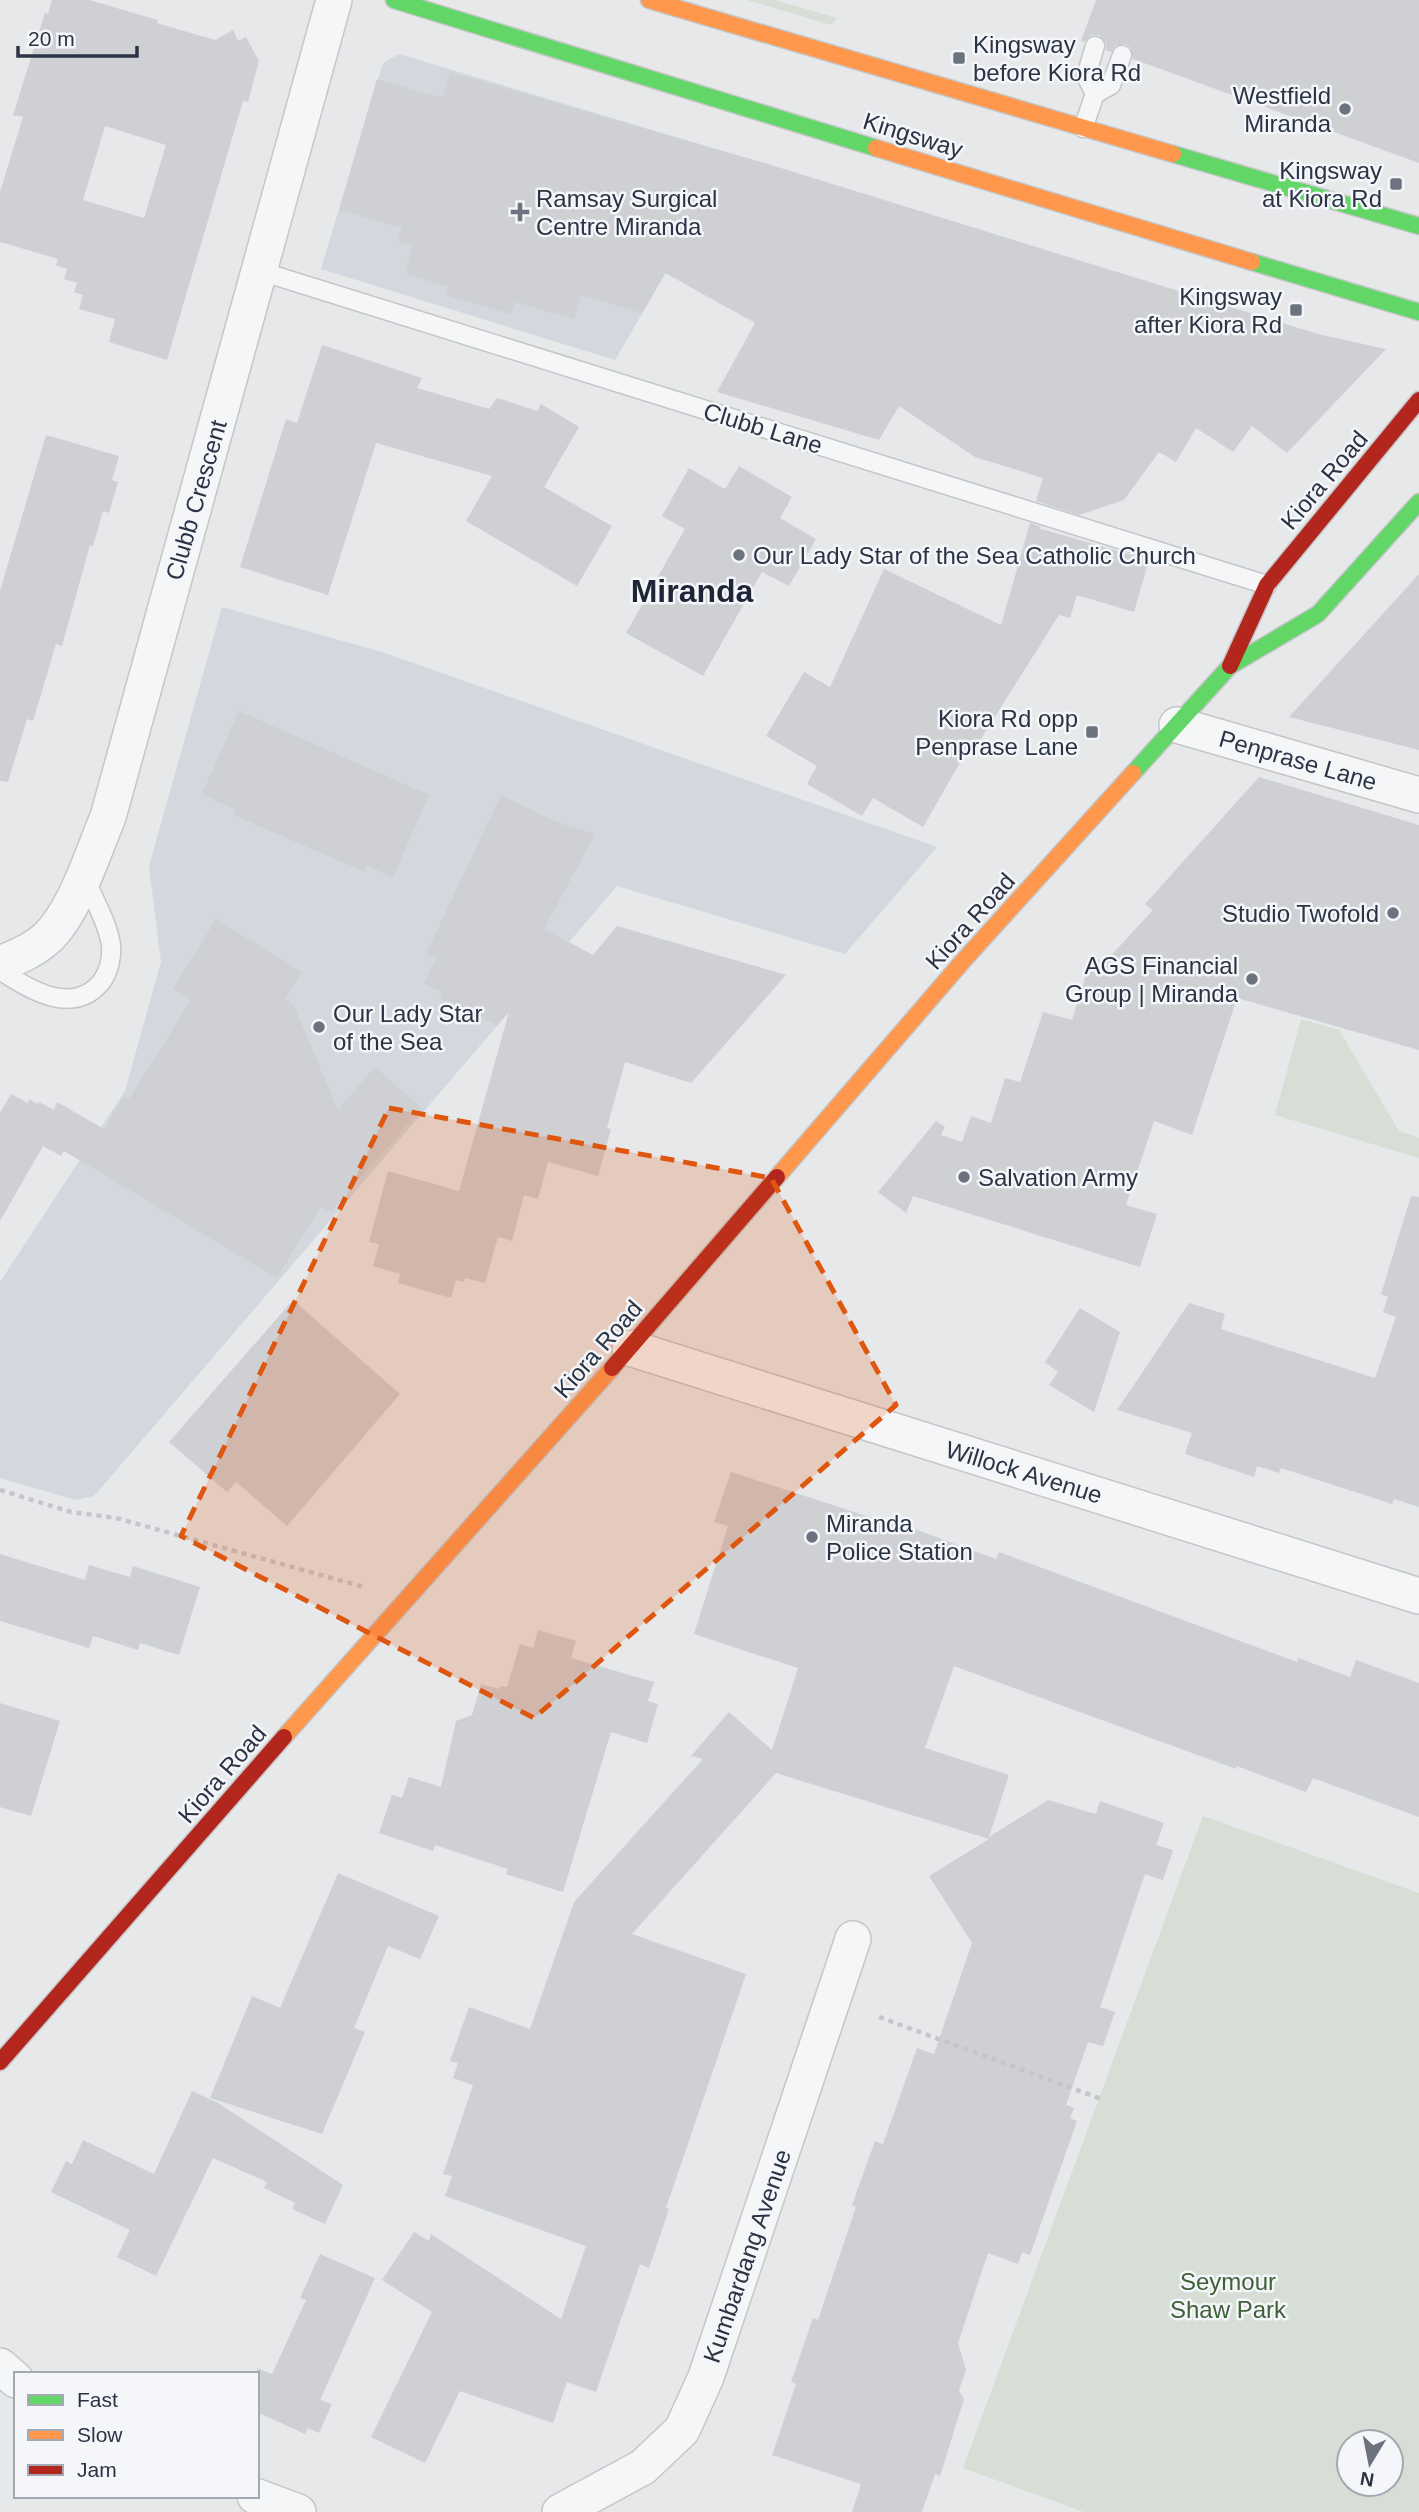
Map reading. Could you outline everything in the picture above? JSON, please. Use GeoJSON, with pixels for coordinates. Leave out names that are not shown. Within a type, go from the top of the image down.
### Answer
{"type":"FeatureCollection","features":[{"type":"Feature","properties":{"kind":"main road","name":"Kingsway"},"geometry":{"type":"LineString","coordinates":[[394,0],[1419,312]]}},
{"type":"Feature","properties":{"kind":"main road"},"geometry":{"type":"LineString","coordinates":[[649,0],[1419,226]]}},
{"type":"Feature","properties":{"kind":"main road"},"geometry":{"type":"LineString","coordinates":[[483,28],[489,9]]}},
{"type":"Feature","properties":{"kind":"main road","name":"Kiora Road"},"geometry":{"type":"LineString","coordinates":[[1230,666],[1266,584],[1419,400]]}},
{"type":"Feature","properties":{"kind":"main road","name":"Kiora Road"},"geometry":{"type":"LineString","coordinates":[[0,2062],[406,1598],[630,1349],[963,961],[1230,666],[1318,614],[1419,502]]}},
{"type":"Feature","properties":{"kind":"street","name":"Clubb Crescent"},"geometry":{"type":"LineString","coordinates":[[0,964],[23,955],[48,937],[67,912],[108,817],[334,0]]}},
{"type":"Feature","properties":{"kind":"street","name":"Penprase Lane"},"geometry":{"type":"LineString","coordinates":[[1177,725],[1419,795]]}},
{"type":"Feature","properties":{"kind":"street","name":"Willock Avenue"},"geometry":{"type":"LineString","coordinates":[[630,1349],[1419,1595]]}},
{"type":"Feature","properties":{"kind":"street","name":"Kumbardang Avenue"},"geometry":{"type":"LineString","coordinates":[[560,2512],[643,2467],[682,2430],[706,2377],[853,1939]]}},
{"type":"Feature","properties":{"kind":"street"},"geometry":{"type":"LineString","coordinates":[[0,2366],[14,2378]]}},
{"type":"Feature","properties":{"kind":"street"},"geometry":{"type":"LineString","coordinates":[[259,2497],[298,2512]]}},
{"type":"Feature","properties":{"kind":"lane"},"geometry":{"type":"LineString","coordinates":[[1095,46],[1086,76],[1095,94]]}},
{"type":"Feature","properties":{"kind":"lane"},"geometry":{"type":"LineString","coordinates":[[1083,128],[1095,94],[1111,85],[1122,55]]}},
{"type":"Feature","properties":{"kind":"lane","name":"Clubb Lane"},"geometry":{"type":"LineString","coordinates":[[260,271],[1266,584]]}},
{"type":"Feature","properties":{"kind":"lane"},"geometry":{"type":"LineString","coordinates":[[0,970],[28,988],[54,998],[76,998],[93,993],[108,972],[111,945],[83,875]]}},
{"type":"Feature","properties":{"kind":"path"},"geometry":{"type":"LineString","coordinates":[[0,1490],[71,1512],[116,1518],[406,1598]]}},
{"type":"Feature","properties":{"kind":"path"},"geometry":{"type":"LineString","coordinates":[[879,2017],[1104,2099]]}},
{"type":"Feature","properties":{"kind":"highlighted area"},"geometry":{"type":"Polygon","coordinates":[[[389,1108],[771,1178],[896,1405],[534,1718],[181,1536],[389,1108]]]}},
{"type":"Feature","properties":{"kind":"shaded area","name":"Ramsay Surgical Centre Miranda"},"geometry":{"type":"Polygon","coordinates":[[[399,54],[735,155],[615,360],[321,269],[383,63],[399,54]]]}},
{"type":"Feature","properties":{"kind":"shaded area","name":"Our Lady Star of the Sea"},"geometry":{"type":"Polygon","coordinates":[[[222,607],[382,652],[937,847],[845,954],[617,886],[94,1496],[76,1500],[0,1478],[0,1282],[125,1091],[161,962],[149,866],[222,607]]]}},
{"type":"Feature","properties":{"kind":"green space"},"geometry":{"type":"Polygon","coordinates":[[[747,0],[775,0],[837,18],[831,25],[747,0]]]}},
{"type":"Feature","properties":{"kind":"green space"},"geometry":{"type":"Polygon","coordinates":[[[1301,1019],[1339,1030],[1399,1131],[1419,1138],[1419,1158],[1275,1115],[1301,1019]]]}},
{"type":"Feature","properties":{"kind":"green space","name":"Seymour Shaw Park"},"geometry":{"type":"Polygon","coordinates":[[[1203,1816],[1419,1893],[1419,2512],[1084,2512],[963,2468],[1203,1816]]]}},
{"type":"Feature","properties":{"kind":"building"},"geometry":{"type":"Polygon","coordinates":[[[52,0],[89,0],[215,40],[233,30],[238,41],[246,37],[259,61],[248,102],[243,101],[167,360],[109,342],[115,319],[79,309],[83,295],[74,292],[77,283],[64,279],[67,269],[56,265],[58,259],[0,242],[0,192],[23,117],[13,115],[45,13],[48,14],[52,0]],[[105,126],[83,200],[144,218],[166,145],[105,126]]]}},
{"type":"Feature","properties":{"kind":"building","name":"Westfield Miranda"},"geometry":{"type":"Polygon","coordinates":[[[1096,0],[1419,0],[1419,163],[1133,59],[1131,48],[1125,44],[1115,46],[1111,52],[1106,50],[1106,43],[1099,35],[1092,35],[1084,42],[1081,41],[1096,0]]]}},
{"type":"Feature","properties":{"kind":"building"},"geometry":{"type":"Polygon","coordinates":[[[450,72],[761,162],[1318,334],[1386,349],[1287,453],[1252,426],[1233,452],[1196,428],[1176,462],[1159,452],[1124,500],[1079,515],[1036,501],[1043,478],[975,457],[899,406],[879,440],[717,392],[755,323],[665,273],[642,313],[581,295],[574,319],[515,302],[511,314],[445,295],[448,287],[405,273],[413,246],[398,241],[402,228],[339,210],[377,79],[442,98],[450,72]]]}},
{"type":"Feature","properties":{"kind":"building"},"geometry":{"type":"Polygon","coordinates":[[[322,345],[422,378],[417,388],[489,409],[497,398],[537,411],[541,404],[579,427],[544,487],[612,526],[577,586],[466,521],[492,476],[376,443],[328,595],[240,567],[286,419],[297,423],[322,345]]]}},
{"type":"Feature","properties":{"kind":"building"},"geometry":{"type":"Polygon","coordinates":[[[46,435],[119,456],[112,480],[118,482],[109,513],[103,511],[93,546],[90,545],[62,646],[56,644],[33,721],[27,719],[8,782],[0,781],[0,591],[46,435]]]}},
{"type":"Feature","properties":{"kind":"building","name":"Our Lady Star of the Sea Catholic Church"},"geometry":{"type":"Polygon","coordinates":[[[739,466],[792,497],[780,518],[816,539],[789,586],[762,572],[703,676],[626,633],[685,529],[662,516],[689,468],[725,489],[739,466]]]}},
{"type":"Feature","properties":{"kind":"building"},"geometry":{"type":"Polygon","coordinates":[[[1030,523],[1042,527],[1038,528],[1149,560],[1134,612],[1077,595],[1070,618],[1059,615],[974,750],[969,747],[923,827],[873,798],[862,816],[807,784],[817,766],[766,736],[804,672],[830,687],[884,569],[1001,625],[1030,523]]]}},
{"type":"Feature","properties":{"kind":"building"},"geometry":{"type":"Polygon","coordinates":[[[1419,574],[1419,750],[1289,717],[1419,574]]]}},
{"type":"Feature","properties":{"kind":"building"},"geometry":{"type":"Polygon","coordinates":[[[239,711],[429,795],[393,877],[367,866],[365,872],[234,815],[236,810],[202,794],[239,711]]]}},
{"type":"Feature","properties":{"kind":"building","name":"AGS Financial Group | Miranda"},"geometry":{"type":"Polygon","coordinates":[[[1259,777],[1419,825],[1419,1050],[1237,998],[1192,1135],[1154,1121],[1126,1205],[1157,1214],[1140,1267],[913,1196],[906,1213],[878,1192],[936,1121],[945,1127],[941,1135],[962,1142],[971,1116],[991,1123],[1005,1078],[1020,1082],[1043,1012],[1072,1020],[1091,958],[1106,961],[1153,910],[1145,904],[1259,777]]]}},
{"type":"Feature","properties":{"kind":"building"},"geometry":{"type":"Polygon","coordinates":[[[501,795],[561,824],[595,834],[544,929],[593,955],[617,926],[786,975],[691,1083],[625,1062],[607,1128],[611,1129],[598,1176],[548,1162],[538,1199],[524,1195],[512,1241],[498,1237],[485,1283],[465,1278],[464,1282],[456,1280],[451,1298],[398,1283],[400,1274],[373,1266],[379,1244],[369,1242],[388,1171],[459,1191],[509,1012],[497,1025],[439,998],[442,992],[424,984],[436,958],[426,954],[501,795]]]}},
{"type":"Feature","properties":{"kind":"building"},"geometry":{"type":"Polygon","coordinates":[[[216,919],[302,972],[285,999],[293,1004],[338,1110],[375,1067],[422,1108],[330,1212],[321,1206],[277,1278],[64,1151],[61,1156],[43,1146],[0,1221],[0,1113],[11,1094],[28,1103],[29,1099],[54,1110],[57,1102],[104,1129],[124,1096],[129,1099],[191,1000],[173,989],[216,919]]]}},
{"type":"Feature","properties":{"kind":"building"},"geometry":{"type":"Polygon","coordinates":[[[1411,1196],[1419,1197],[1419,1507],[1394,1499],[1392,1504],[1281,1468],[1279,1473],[1257,1466],[1254,1477],[1185,1454],[1192,1433],[1117,1410],[1189,1303],[1225,1314],[1221,1329],[1375,1378],[1396,1317],[1383,1312],[1388,1297],[1381,1294],[1411,1196]]]}},
{"type":"Feature","properties":{"kind":"building"},"geometry":{"type":"Polygon","coordinates":[[[293,1300],[400,1394],[287,1526],[236,1482],[227,1492],[169,1442],[293,1300]]]}},
{"type":"Feature","properties":{"kind":"building"},"geometry":{"type":"Polygon","coordinates":[[[1080,1308],[1120,1332],[1094,1412],[1049,1385],[1058,1372],[1045,1362],[1080,1308]]]}},
{"type":"Feature","properties":{"kind":"building"},"geometry":{"type":"Polygon","coordinates":[[[731,1472],[900,1527],[901,1524],[996,1559],[999,1552],[1297,1662],[1298,1658],[1350,1677],[1356,1660],[1419,1683],[1419,1817],[1313,1778],[1306,1792],[954,1666],[925,1748],[1009,1775],[989,1837],[1048,1800],[1096,1814],[1100,1801],[1164,1823],[1156,1845],[1173,1850],[1163,1880],[1145,1874],[1100,2007],[1115,2012],[1103,2046],[1088,2042],[1066,2105],[1074,2108],[1070,2118],[1077,2121],[1030,2255],[1022,2252],[1018,2264],[988,2253],[958,2343],[966,2370],[959,2390],[964,2399],[940,2476],[935,2474],[922,2512],[852,2512],[861,2484],[772,2455],[796,2384],[791,2382],[813,2318],[818,2320],[856,2207],[852,2205],[875,2141],[883,2144],[917,2048],[934,2054],[972,1943],[929,1876],[989,1839],[776,1773],[632,1934],[746,1974],[666,2208],[669,2209],[649,2268],[640,2264],[596,2392],[567,2382],[553,2423],[460,2391],[425,2463],[371,2437],[432,2312],[382,2280],[414,2232],[429,2241],[431,2234],[561,2319],[586,2246],[445,2196],[452,2176],[443,2174],[473,2085],[453,2078],[458,2063],[450,2061],[469,2007],[530,2029],[574,1902],[703,1759],[691,1756],[729,1712],[772,1750],[798,1668],[694,1634],[728,1526],[714,1522],[731,1472]]]}},
{"type":"Feature","properties":{"kind":"building"},"geometry":{"type":"Polygon","coordinates":[[[0,1554],[85,1580],[89,1565],[130,1577],[133,1566],[200,1587],[179,1655],[140,1643],[138,1650],[93,1636],[89,1648],[0,1621],[0,1554]]]}},
{"type":"Feature","properties":{"kind":"building"},"geometry":{"type":"Polygon","coordinates":[[[538,1630],[576,1641],[571,1658],[654,1682],[648,1701],[658,1704],[647,1743],[611,1732],[563,1892],[506,1874],[508,1869],[435,1845],[433,1851],[379,1833],[392,1795],[402,1798],[409,1777],[441,1787],[456,1721],[472,1715],[481,1684],[499,1689],[501,1686],[507,1687],[520,1644],[533,1648],[538,1630]]]}},
{"type":"Feature","properties":{"kind":"building"},"geometry":{"type":"Polygon","coordinates":[[[0,1703],[60,1721],[31,1816],[0,1807],[0,1703]]]}},
{"type":"Feature","properties":{"kind":"building"},"geometry":{"type":"Polygon","coordinates":[[[338,1873],[439,1916],[420,1959],[388,1946],[354,2028],[365,2032],[322,2134],[210,2098],[252,1996],[280,2008],[338,1873]]]}},
{"type":"Feature","properties":{"kind":"building"},"geometry":{"type":"Polygon","coordinates":[[[192,2091],[218,2103],[343,2185],[325,2224],[292,2209],[295,2203],[264,2188],[267,2182],[213,2158],[156,2276],[117,2257],[130,2230],[51,2192],[66,2161],[72,2164],[83,2140],[154,2174],[192,2091]]]}},
{"type":"Feature","properties":{"kind":"building"},"geometry":{"type":"Polygon","coordinates":[[[320,2254],[375,2278],[320,2400],[332,2404],[319,2433],[308,2428],[305,2434],[259,2413],[257,2368],[272,2374],[306,2300],[300,2298],[320,2254]]]}},
{"type":"Feature","properties":{"kind":"traffic: fast"},"geometry":{"type":"LineString","coordinates":[[394,0],[876,148]]}},
{"type":"Feature","properties":{"kind":"traffic: fast"},"geometry":{"type":"LineString","coordinates":[[1173,154],[1419,226]]}},
{"type":"Feature","properties":{"kind":"traffic: fast"},"geometry":{"type":"LineString","coordinates":[[1252,262],[1419,312]]}},
{"type":"Feature","properties":{"kind":"traffic: fast"},"geometry":{"type":"LineString","coordinates":[[1133,773],[1230,666],[1318,614],[1419,502]]}},
{"type":"Feature","properties":{"kind":"traffic: slow"},"geometry":{"type":"LineString","coordinates":[[649,0],[1173,154]]}},
{"type":"Feature","properties":{"kind":"traffic: slow"},"geometry":{"type":"LineString","coordinates":[[876,148],[1252,262]]}},
{"type":"Feature","properties":{"kind":"traffic: slow"},"geometry":{"type":"LineString","coordinates":[[777,1177],[963,961],[1133,773]]}},
{"type":"Feature","properties":{"kind":"traffic: slow"},"geometry":{"type":"LineString","coordinates":[[284,1737],[612,1368]]}},
{"type":"Feature","properties":{"kind":"traffic: jam"},"geometry":{"type":"LineString","coordinates":[[1230,666],[1267,585],[1419,400]]}},
{"type":"Feature","properties":{"kind":"traffic: jam"},"geometry":{"type":"LineString","coordinates":[[612,1368],[777,1177]]}},
{"type":"Feature","properties":{"kind":"traffic: jam"},"geometry":{"type":"LineString","coordinates":[[0,2062],[284,1737]]}},
{"type":"Feature","properties":{"kind":"place","name":"Kingsway before Kiora Rd"},"geometry":{"type":"Point","coordinates":[959,58]}},
{"type":"Feature","properties":{"kind":"place","name":"Westfield Miranda"},"geometry":{"type":"Point","coordinates":[1345,109]}},
{"type":"Feature","properties":{"kind":"place","name":"Kingsway at Kiora Rd"},"geometry":{"type":"Point","coordinates":[1396,184]}},
{"type":"Feature","properties":{"kind":"place","name":"Ramsay Surgical Centre Miranda"},"geometry":{"type":"Point","coordinates":[520,212]}},
{"type":"Feature","properties":{"kind":"place","name":"Kingsway after Kiora Rd"},"geometry":{"type":"Point","coordinates":[1296,310]}},
{"type":"Feature","properties":{"kind":"place","name":"Our Lady Star of the Sea Catholic Church"},"geometry":{"type":"Point","coordinates":[739,555]}},
{"type":"Feature","properties":{"kind":"place","name":"Kiora Rd opp Penprase Lane"},"geometry":{"type":"Point","coordinates":[1092,732]}},
{"type":"Feature","properties":{"kind":"place","name":"Studio Twofold"},"geometry":{"type":"Point","coordinates":[1393,913]}},
{"type":"Feature","properties":{"kind":"place","name":"AGS Financial Group | Miranda"},"geometry":{"type":"Point","coordinates":[1252,979]}},
{"type":"Feature","properties":{"kind":"place","name":"Our Lady Star of the Sea"},"geometry":{"type":"Point","coordinates":[319,1027]}},
{"type":"Feature","properties":{"kind":"place","name":"Salvation Army"},"geometry":{"type":"Point","coordinates":[964,1177]}},
{"type":"Feature","properties":{"kind":"place","name":"Miranda Police Station"},"geometry":{"type":"Point","coordinates":[812,1537]}},
{"type":"Feature","properties":{"kind":"district","name":"Miranda"},"geometry":{"type":"Point","coordinates":[692,591]}}]}
